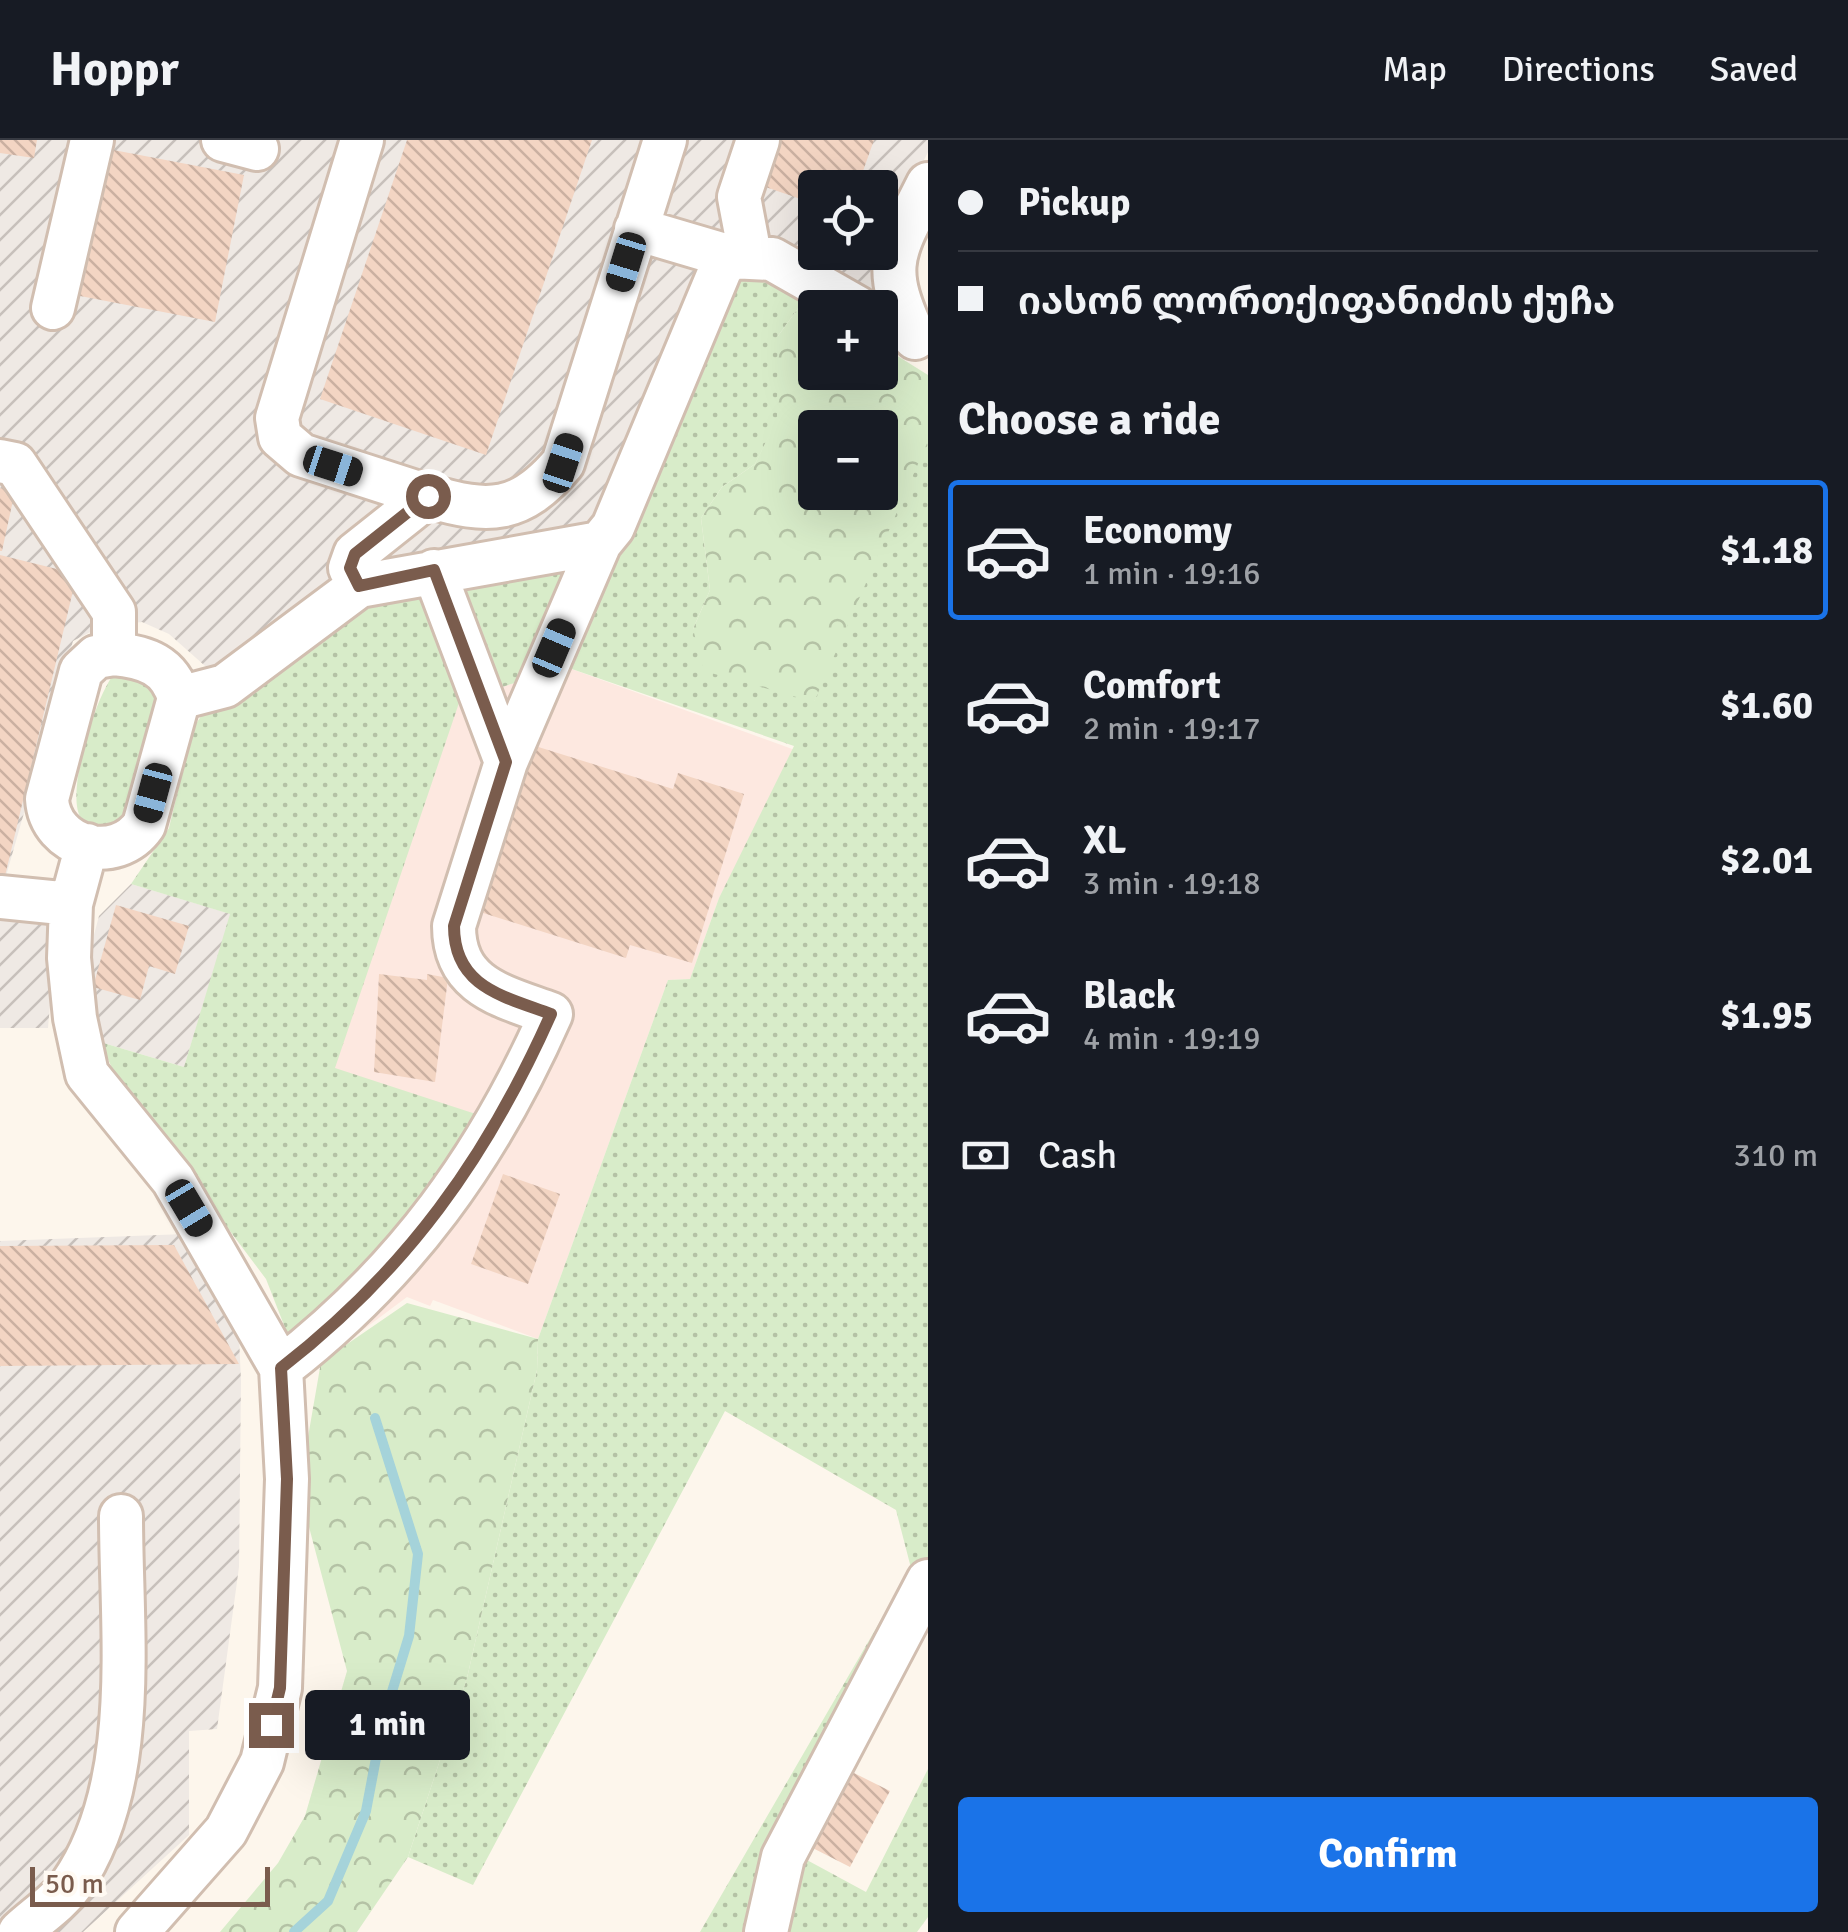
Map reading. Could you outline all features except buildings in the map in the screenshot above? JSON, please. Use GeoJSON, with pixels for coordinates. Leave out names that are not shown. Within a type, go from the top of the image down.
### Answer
{"type":"FeatureCollection","features":[{"type":"Feature","properties":{"kind":"street"},"geometry":{"type":"LineString","coordinates":[[52,308],[92,140]]}},
{"type":"Feature","properties":{"kind":"street"},"geometry":{"type":"LineString","coordinates":[[362,140],[276,418],[280,437],[301,456],[471,508],[499,507],[524,500],[563,463],[664,140]]}},
{"type":"Feature","properties":{"kind":"street"},"geometry":{"type":"LineString","coordinates":[[751,257],[739,197],[758,140]]}},
{"type":"Feature","properties":{"kind":"street"},"geometry":{"type":"LineString","coordinates":[[908,334],[894,294],[892,261],[928,184]]}},
{"type":"Feature","properties":{"kind":"street"},"geometry":{"type":"LineString","coordinates":[[636,229],[751,257],[820,290]]}},
{"type":"Feature","properties":{"kind":"street"},"geometry":{"type":"LineString","coordinates":[[281,1368],[328,1332],[420,1239],[489,1134],[551,1014],[478,987],[454,948],[454,926],[506,762],[600,543],[613,527],[721,268],[751,257]]}},
{"type":"Feature","properties":{"kind":"street"},"geometry":{"type":"LineString","coordinates":[[0,462],[16,464],[114,612],[114,654]]}},
{"type":"Feature","properties":{"kind":"street"},"geometry":{"type":"LineString","coordinates":[[359,586],[350,568],[355,554],[428,496]]}},
{"type":"Feature","properties":{"kind":"street"},"geometry":{"type":"LineString","coordinates":[[179,698],[225,686],[359,586],[600,543]]}},
{"type":"Feature","properties":{"kind":"street"},"geometry":{"type":"LineString","coordinates":[[434,570],[506,762]]}},
{"type":"Feature","properties":{"kind":"street"},"geometry":{"type":"LineString","coordinates":[[114,654],[159,665],[174,680],[179,698],[144,824],[136,837],[120,846],[86,845],[57,832],[48,816],[46,799],[81,672],[96,656],[114,654]]}},
{"type":"Feature","properties":{"kind":"street"},"geometry":{"type":"LineString","coordinates":[[86,845],[71,904],[74,1018],[87,1074],[172,1180],[281,1368],[287,1479],[280,1688],[262,1762],[226,1831],[137,1932]]}},
{"type":"Feature","properties":{"kind":"street"},"geometry":{"type":"LineString","coordinates":[[0,897],[71,904]]}},
{"type":"Feature","properties":{"kind":"street"},"geometry":{"type":"LineString","coordinates":[[20,1932],[70,1886],[108,1812],[120,1736],[122,1516]]}},
{"type":"Feature","properties":{"kind":"street"},"geometry":{"type":"LineString","coordinates":[[766,1932],[783,1857],[928,1580]]}},
{"type":"Feature","properties":{"kind":"shaded area"},"geometry":{"type":"Polygon","coordinates":[[[0,140],[928,140],[928,152],[898,212],[898,170],[798,170],[798,252],[770,237],[732,237],[692,276],[612,496],[595,523],[213,673],[169,634],[142,622],[100,627],[73,641],[0,897],[0,140]]]}},
{"type":"Feature","properties":{"kind":"shaded area"},"geometry":{"type":"Polygon","coordinates":[[[830,270],[875,270],[872,290],[830,270]]]}},
{"type":"Feature","properties":{"kind":"shaded area"},"geometry":{"type":"Polygon","coordinates":[[[566,667],[795,750],[719,898],[690,979],[668,980],[538,1339],[433,1300],[430,1306],[407,1297],[340,1347],[294,1113],[460,700],[566,667]]]}},
{"type":"Feature","properties":{"kind":"shaded area"},"geometry":{"type":"Polygon","coordinates":[[[131,884],[231,914],[184,1067],[100,1042],[87,961],[99,916],[131,884]]]}},
{"type":"Feature","properties":{"kind":"shaded area"},"geometry":{"type":"Polygon","coordinates":[[[0,915],[51,924],[55,948],[48,1028],[0,1028],[0,915]]]}},
{"type":"Feature","properties":{"kind":"shaded area"},"geometry":{"type":"Polygon","coordinates":[[[185,1234],[239,1337],[241,1381],[239,1567],[217,1729],[189,1731],[189,1835],[83,1932],[0,1932],[0,1241],[185,1234]]]}},
{"type":"Feature","properties":{"kind":"green space"},"geometry":{"type":"Polygon","coordinates":[[[751,271],[798,292],[798,308],[778,336],[778,419],[755,464],[722,487],[701,518],[710,590],[693,629],[814,701],[928,432],[928,1577],[752,1932],[700,1932],[911,1568],[896,1510],[725,1411],[473,1885],[408,1857],[467,1678],[537,1370],[538,1339],[668,980],[690,979],[719,898],[794,746],[566,667],[460,700],[335,1068],[488,1118],[370,1273],[291,1343],[266,1279],[119,1083],[100,1042],[184,1067],[230,914],[131,884],[169,828],[193,728],[208,706],[366,594],[614,548],[730,283],[751,271]]]}},
{"type":"Feature","properties":{"kind":"green space"},"geometry":{"type":"Polygon","coordinates":[[[798,308],[798,390],[898,390],[898,356],[928,375],[928,441],[898,510],[898,410],[798,410],[798,510],[898,510],[814,702],[704,671],[693,629],[710,590],[701,518],[722,487],[755,464],[777,419],[778,336],[798,308]]]}},
{"type":"Feature","properties":{"kind":"green space"},"geometry":{"type":"Polygon","coordinates":[[[119,668],[161,693],[134,806],[109,831],[90,826],[81,818],[77,787],[93,717],[119,668]]]}},
{"type":"Feature","properties":{"kind":"green space"},"geometry":{"type":"Polygon","coordinates":[[[407,1303],[538,1339],[537,1370],[467,1678],[408,1857],[357,1932],[220,1932],[278,1863],[305,1816],[347,1671],[299,1489],[321,1362],[407,1303]]]}},
{"type":"Feature","properties":{"kind":"green space"},"geometry":{"type":"Polygon","coordinates":[[[928,1769],[928,1917],[917,1932],[779,1932],[794,1853],[866,1892],[928,1769]]]}},
{"type":"Feature","properties":{"kind":"waterway"},"geometry":{"type":"LineString","coordinates":[[294,1932],[328,1901],[366,1811],[383,1721],[409,1636],[418,1554],[375,1418]]}},
{"type":"Feature","properties":{"kind":"route"},"geometry":{"type":"LineString","coordinates":[[271,1725],[280,1688],[287,1479],[281,1368],[328,1332],[420,1239],[489,1134],[551,1014],[478,987],[454,948],[454,926],[506,762],[434,570],[359,586],[350,568],[355,554],[428,496]]}}]}
